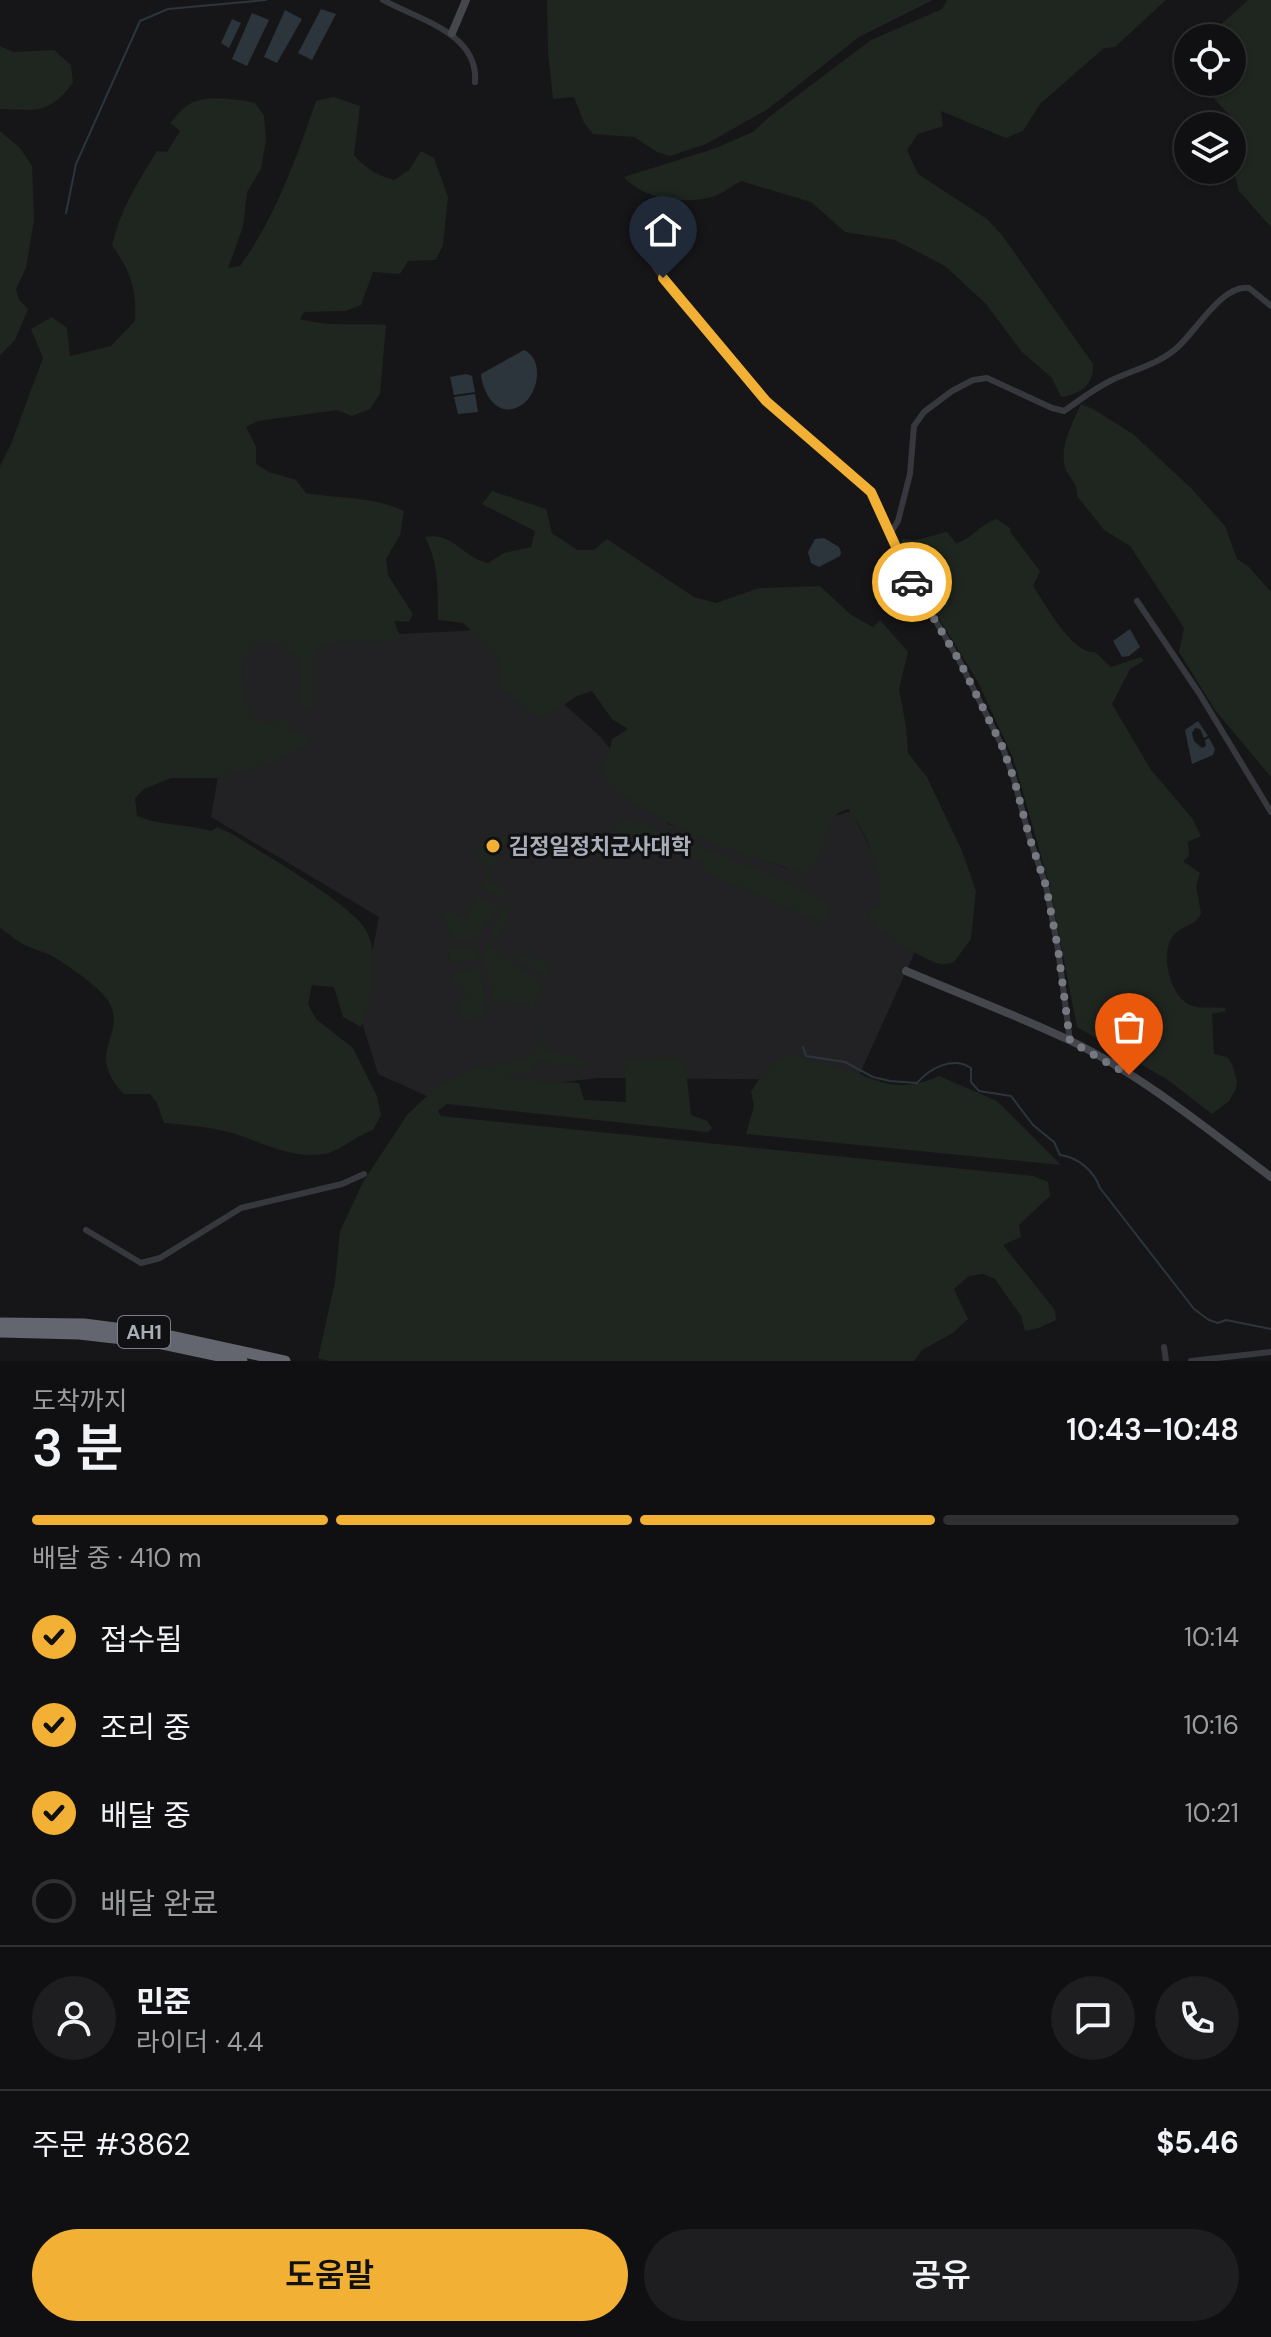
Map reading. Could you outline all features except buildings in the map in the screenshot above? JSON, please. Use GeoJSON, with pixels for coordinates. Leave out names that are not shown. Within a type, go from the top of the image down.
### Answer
{"type":"FeatureCollection","features":[{"type":"Feature","properties":{"kind":"highway","name":"AH1"},"geometry":{"type":"LineString","coordinates":[[0,1323],[84,1324],[162,1334],[285,1361]]}},
{"type":"Feature","properties":{"kind":"highway","name":"AH1"},"geometry":{"type":"LineString","coordinates":[[0,1332],[79,1334],[158,1343],[242,1361]]}},
{"type":"Feature","properties":{"kind":"street"},"geometry":{"type":"LineString","coordinates":[[383,0],[452,33],[474,62],[475,82]]}},
{"type":"Feature","properties":{"kind":"street"},"geometry":{"type":"LineString","coordinates":[[452,33],[466,0]]}},
{"type":"Feature","properties":{"kind":"street"},"geometry":{"type":"LineString","coordinates":[[651,261],[674,295],[760,395],[871,492],[880,507],[902,564],[960,662],[1002,746],[1014,779],[1046,886],[1070,1041]]}},
{"type":"Feature","properties":{"kind":"street"},"geometry":{"type":"LineString","coordinates":[[890,534],[898,521],[910,474],[914,426],[924,412],[952,391],[973,380],[987,378],[1064,411],[1097,387],[1165,357],[1219,301],[1236,289],[1249,288],[1271,306]]}},
{"type":"Feature","properties":{"kind":"street"},"geometry":{"type":"LineString","coordinates":[[1137,601],[1199,693],[1271,812]]}},
{"type":"Feature","properties":{"kind":"street"},"geometry":{"type":"LineString","coordinates":[[906,971],[1070,1041],[1106,1060],[1271,1177]]}},
{"type":"Feature","properties":{"kind":"street"},"geometry":{"type":"LineString","coordinates":[[86,1230],[135,1260],[147,1263],[241,1208],[342,1184],[364,1174]]}},
{"type":"Feature","properties":{"kind":"street"},"geometry":{"type":"LineString","coordinates":[[1164,1347],[1166,1361]]}},
{"type":"Feature","properties":{"kind":"street"},"geometry":{"type":"LineString","coordinates":[[1191,1361],[1271,1352]]}},
{"type":"Feature","properties":{"kind":"shaded area"},"geometry":{"type":"Polygon","coordinates":[[[547,0],[933,0],[859,37],[768,109],[706,144],[670,156],[657,152],[634,137],[593,134],[584,123],[574,97],[553,99],[547,0]]]}},
{"type":"Feature","properties":{"kind":"shaded area"},"geometry":{"type":"Polygon","coordinates":[[[947,0],[1166,0],[1115,47],[1104,48],[1040,104],[1023,131],[1006,138],[941,111],[943,126],[918,134],[907,150],[918,174],[987,219],[1002,235],[1093,364],[1089,383],[1068,396],[1061,397],[1052,378],[1022,352],[986,304],[945,266],[895,240],[845,232],[811,202],[741,181],[712,197],[674,200],[641,190],[624,177],[713,149],[753,132],[871,40],[942,9],[947,0]]]}},
{"type":"Feature","properties":{"kind":"shaded area"},"geometry":{"type":"Polygon","coordinates":[[[1248,0],[1271,0],[1271,227],[1239,191],[1237,184],[1246,184],[1246,112],[1227,112],[1211,96],[1246,96],[1246,24],[1221,24],[1248,0]]]}},
{"type":"Feature","properties":{"kind":"shaded area"},"geometry":{"type":"Polygon","coordinates":[[[321,9],[336,14],[312,60],[298,53],[321,9]]]}},
{"type":"Feature","properties":{"kind":"shaded area"},"geometry":{"type":"Polygon","coordinates":[[[285,10],[302,19],[277,63],[264,57],[285,10]]]}},
{"type":"Feature","properties":{"kind":"shaded area"},"geometry":{"type":"Polygon","coordinates":[[[252,13],[269,20],[247,66],[232,59],[252,13]]]}},
{"type":"Feature","properties":{"kind":"shaded area"},"geometry":{"type":"Polygon","coordinates":[[[232,19],[241,23],[229,48],[221,43],[232,19]]]}},
{"type":"Feature","properties":{"kind":"shaded area"},"geometry":{"type":"Polygon","coordinates":[[[0,46],[13,52],[54,50],[71,65],[73,83],[49,106],[24,110],[0,109],[0,46]]]}},
{"type":"Feature","properties":{"kind":"shaded area"},"geometry":{"type":"Polygon","coordinates":[[[334,97],[360,106],[354,155],[372,171],[394,180],[409,170],[421,151],[434,158],[448,197],[443,245],[436,260],[408,261],[400,274],[373,272],[361,305],[345,311],[304,312],[300,319],[331,324],[386,325],[380,394],[370,409],[352,416],[337,410],[258,421],[246,427],[256,447],[256,464],[269,472],[296,480],[306,493],[368,500],[404,511],[400,535],[386,559],[388,575],[413,614],[409,622],[394,621],[401,639],[338,642],[317,649],[313,662],[312,711],[299,705],[301,659],[278,643],[256,644],[243,658],[244,695],[248,706],[261,721],[286,718],[289,730],[313,736],[306,747],[251,771],[236,772],[221,778],[171,778],[144,789],[135,798],[137,816],[211,831],[217,827],[230,833],[325,893],[366,930],[374,966],[369,1003],[361,1027],[343,1017],[334,987],[312,985],[308,1004],[316,1019],[353,1048],[377,1096],[381,1115],[373,1130],[335,1150],[311,1155],[288,1152],[224,1131],[164,1123],[150,1094],[124,1094],[107,1067],[106,1056],[114,1015],[106,998],[63,963],[22,943],[0,928],[0,466],[43,358],[31,329],[52,317],[67,328],[70,356],[111,346],[135,321],[131,280],[112,245],[125,208],[143,174],[157,151],[167,152],[180,131],[170,123],[179,113],[191,103],[218,98],[255,103],[264,115],[266,140],[261,169],[247,192],[243,227],[228,268],[240,266],[275,207],[316,101],[334,97]]]}},
{"type":"Feature","properties":{"kind":"shaded area"},"geometry":{"type":"Polygon","coordinates":[[[0,131],[20,148],[32,166],[34,220],[26,268],[16,289],[19,300],[28,309],[15,340],[0,355],[0,131]]]}},
{"type":"Feature","properties":{"kind":"shaded area"},"geometry":{"type":"Polygon","coordinates":[[[524,350],[530,354],[537,368],[533,392],[523,404],[500,408],[485,390],[481,374],[524,350]]]}},
{"type":"Feature","properties":{"kind":"shaded area"},"geometry":{"type":"Polygon","coordinates":[[[472,376],[475,392],[454,395],[450,377],[472,376]]]}},
{"type":"Feature","properties":{"kind":"shaded area"},"geometry":{"type":"Polygon","coordinates":[[[475,394],[478,412],[458,414],[454,397],[475,394]]]}},
{"type":"Feature","properties":{"kind":"shaded area"},"geometry":{"type":"Polygon","coordinates":[[[1081,404],[1133,434],[1191,488],[1225,526],[1237,559],[1248,566],[1271,592],[1271,777],[1215,710],[1179,652],[1184,628],[1130,546],[1104,530],[1077,496],[1075,484],[1065,467],[1064,451],[1081,404]]]}},
{"type":"Feature","properties":{"kind":"shaded area"},"geometry":{"type":"Polygon","coordinates":[[[492,491],[546,509],[552,533],[577,550],[594,550],[607,539],[694,597],[716,603],[759,588],[820,586],[850,614],[873,627],[880,620],[908,652],[899,689],[908,753],[927,777],[962,851],[976,891],[971,939],[954,962],[942,964],[924,958],[892,938],[869,918],[871,907],[878,907],[877,868],[868,843],[849,809],[841,811],[832,820],[819,856],[803,873],[723,847],[646,810],[602,776],[612,739],[628,729],[612,719],[592,691],[577,696],[545,717],[531,713],[498,685],[499,662],[490,648],[463,623],[438,620],[435,567],[425,537],[443,538],[488,563],[504,553],[531,547],[535,531],[482,504],[492,491]]]}},
{"type":"Feature","properties":{"kind":"shaded area"},"geometry":{"type":"Polygon","coordinates":[[[997,519],[1010,528],[1040,571],[1033,586],[1068,637],[1086,651],[1095,652],[1111,667],[1141,657],[1144,661],[1130,669],[1112,704],[1151,770],[1192,818],[1201,836],[1188,842],[1189,856],[1183,861],[1200,873],[1196,886],[1201,913],[1173,936],[1167,962],[1171,982],[1181,999],[1192,1006],[1225,1008],[1226,1011],[1212,1014],[1214,1054],[1227,1057],[1232,1064],[1236,1089],[1229,1101],[1212,1114],[1168,1080],[1077,1027],[1049,884],[1013,758],[978,682],[905,563],[900,547],[902,539],[916,540],[947,532],[956,543],[997,519]]]}},
{"type":"Feature","properties":{"kind":"shaded area"},"geometry":{"type":"Polygon","coordinates":[[[824,538],[839,547],[841,552],[840,556],[819,567],[811,563],[808,552],[815,539],[824,538]]]}},
{"type":"Feature","properties":{"kind":"shaded area"},"geometry":{"type":"Polygon","coordinates":[[[1130,629],[1140,647],[1129,656],[1122,657],[1113,641],[1130,629]]]}},
{"type":"Feature","properties":{"kind":"shaded area","name":"김정일정치군사대학"},"geometry":{"type":"Polygon","coordinates":[[[480,630],[601,737],[668,824],[785,868],[831,817],[851,811],[919,943],[857,1080],[598,1078],[429,1097],[378,1074],[360,1016],[379,917],[211,817],[241,642],[480,630]]]}},
{"type":"Feature","properties":{"kind":"shaded area"},"geometry":{"type":"Polygon","coordinates":[[[1198,721],[1208,736],[1204,738],[1200,729],[1195,728],[1192,733],[1194,741],[1202,748],[1209,738],[1215,749],[1213,755],[1192,764],[1185,730],[1198,721]]]}},
{"type":"Feature","properties":{"kind":"shaded area"},"geometry":{"type":"Polygon","coordinates":[[[618,821],[646,824],[800,887],[831,906],[824,924],[703,871],[704,866],[699,860],[667,847],[659,856],[651,853],[653,848],[621,835],[617,843],[609,839],[618,821]]]}},
{"type":"Feature","properties":{"kind":"shaded area"},"geometry":{"type":"Polygon","coordinates":[[[509,835],[487,881],[506,890],[502,898],[480,888],[491,866],[475,858],[483,841],[509,835]]]}},
{"type":"Feature","properties":{"kind":"shaded area"},"geometry":{"type":"Polygon","coordinates":[[[478,896],[498,906],[477,939],[452,940],[444,914],[446,909],[466,918],[478,896]]]}},
{"type":"Feature","properties":{"kind":"shaded area"},"geometry":{"type":"Polygon","coordinates":[[[506,903],[514,907],[498,940],[490,936],[506,903]]]}},
{"type":"Feature","properties":{"kind":"shaded area"},"geometry":{"type":"Polygon","coordinates":[[[487,944],[542,983],[533,1011],[530,1012],[528,1004],[491,1001],[484,956],[487,944]]]}},
{"type":"Feature","properties":{"kind":"shaded area"},"geometry":{"type":"Polygon","coordinates":[[[477,947],[479,957],[476,960],[450,963],[448,948],[477,947]]]}},
{"type":"Feature","properties":{"kind":"shaded area"},"geometry":{"type":"Polygon","coordinates":[[[503,947],[550,964],[546,977],[544,977],[503,947]]]}},
{"type":"Feature","properties":{"kind":"shaded area"},"geometry":{"type":"Polygon","coordinates":[[[480,968],[488,1015],[461,1021],[456,1002],[466,998],[462,985],[453,986],[452,973],[480,968]]]}},
{"type":"Feature","properties":{"kind":"shaded area"},"geometry":{"type":"Polygon","coordinates":[[[543,1036],[547,1050],[587,1061],[587,1067],[536,1063],[533,1071],[506,1075],[516,1080],[579,1083],[584,1100],[626,1102],[625,1059],[670,1057],[685,1060],[691,1115],[707,1121],[712,1128],[708,1132],[447,1104],[438,1111],[441,1116],[1033,1176],[1048,1182],[1050,1196],[1019,1225],[1021,1237],[1003,1245],[1055,1310],[1056,1320],[1025,1331],[1021,1316],[995,1279],[983,1274],[969,1276],[954,1289],[968,1319],[953,1333],[922,1350],[914,1361],[329,1361],[318,1358],[335,1282],[340,1231],[363,1182],[407,1115],[437,1086],[478,1068],[534,1056],[538,1038],[543,1036]]]}},
{"type":"Feature","properties":{"kind":"shaded area"},"geometry":{"type":"Polygon","coordinates":[[[796,1054],[812,1062],[828,1062],[845,1073],[852,1070],[895,1085],[916,1084],[939,1076],[997,1101],[1061,1165],[746,1134],[754,1106],[751,1092],[755,1085],[775,1062],[796,1054]]]}},
{"type":"Feature","properties":{"kind":"waterway"},"geometry":{"type":"LineString","coordinates":[[66,213],[76,164],[140,21],[168,9],[266,0]]}},
{"type":"Feature","properties":{"kind":"waterway"},"geometry":{"type":"LineString","coordinates":[[803,1047],[806,1056],[845,1062],[873,1077],[890,1081],[917,1083],[942,1065],[957,1063],[971,1068],[971,1082],[979,1091],[1011,1096],[1033,1125],[1054,1142],[1060,1155],[1079,1162],[1089,1171],[1194,1309],[1218,1323],[1226,1320],[1271,1329]]}},
{"type":"Feature","properties":{"kind":"way so far"},"geometry":{"type":"LineString","coordinates":[[912,582],[960,662],[1002,746],[1014,779],[1046,886],[1070,1025],[1070,1041],[1129,1075]]}},
{"type":"Feature","properties":{"kind":"place","name":"김정일정치군사대학"},"geometry":{"type":"Point","coordinates":[493,846]}},
{"type":"Feature","properties":{"kind":"route"},"geometry":{"type":"LineString","coordinates":[[663,278],[754,389],[871,492],[912,582]]}}]}
